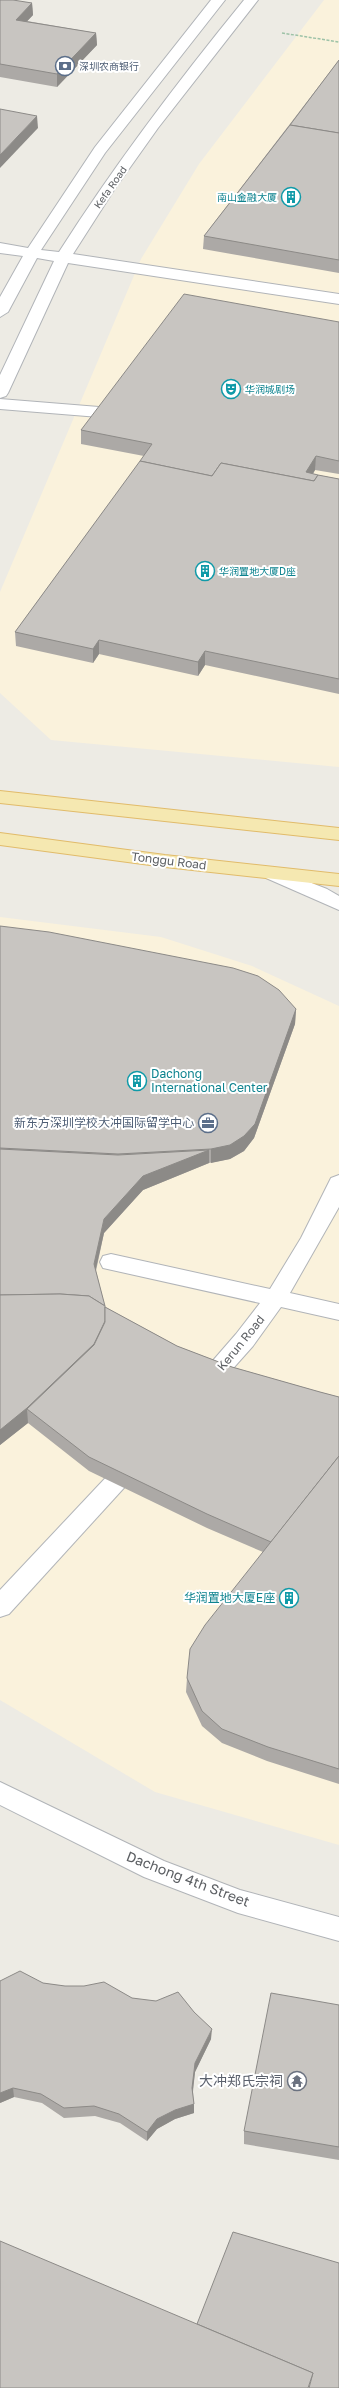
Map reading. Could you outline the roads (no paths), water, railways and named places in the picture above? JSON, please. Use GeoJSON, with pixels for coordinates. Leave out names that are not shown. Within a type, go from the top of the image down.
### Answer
{"type":"FeatureCollection","features":[{"type":"Feature","properties":{"kind":"main road"},"geometry":{"type":"LineString","coordinates":[[0,791],[38,802]]}},
{"type":"Feature","properties":{"kind":"main road"},"geometry":{"type":"LineString","coordinates":[[0,798],[339,834]]}},
{"type":"Feature","properties":{"kind":"main road","name":"Tonggu Road"},"geometry":{"type":"LineString","coordinates":[[3,840],[274,874],[339,880]]}},
{"type":"Feature","properties":{"kind":"street"},"geometry":{"type":"LineString","coordinates":[[0,312],[30,253],[56,212],[143,94],[218,0]]}},
{"type":"Feature","properties":{"kind":"street","name":"Kefa Road"},"geometry":{"type":"LineString","coordinates":[[0,393],[63,258],[90,216],[174,97],[251,0]]}},
{"type":"Feature","properties":{"kind":"street"},"geometry":{"type":"LineString","coordinates":[[0,248],[339,299]]}},
{"type":"Feature","properties":{"kind":"street"},"geometry":{"type":"LineString","coordinates":[[0,404],[99,412]]}},
{"type":"Feature","properties":{"kind":"street"},"geometry":{"type":"LineString","coordinates":[[274,874],[320,893],[339,904]]}},
{"type":"Feature","properties":{"kind":"street","name":"Kerun Road"},"geometry":{"type":"LineString","coordinates":[[187,1404],[224,1366],[277,1297],[319,1228],[339,1183]]}},
{"type":"Feature","properties":{"kind":"street"},"geometry":{"type":"LineString","coordinates":[[111,1262],[277,1297],[339,1312]]}},
{"type":"Feature","properties":{"kind":"street"},"geometry":{"type":"LineString","coordinates":[[0,1607],[40,1560],[96,1505],[151,1442]]}},
{"type":"Feature","properties":{"kind":"street","name":"Dachong 4th Street"},"geometry":{"type":"LineString","coordinates":[[0,1793],[154,1869],[238,1901],[339,1929]]}},
{"type":"Feature","properties":{"kind":"place","name":"深圳农商银行"},"geometry":{"type":"Point","coordinates":[65,66]}},
{"type":"Feature","properties":{"kind":"place","name":"南山金融大厦"},"geometry":{"type":"Point","coordinates":[291,197]}},
{"type":"Feature","properties":{"kind":"place","name":"华润城剧场"},"geometry":{"type":"Point","coordinates":[231,389]}},
{"type":"Feature","properties":{"kind":"place","name":"华润置地大厦D座"},"geometry":{"type":"Point","coordinates":[205,571]}},
{"type":"Feature","properties":{"kind":"place","name":"Dachong International Center"},"geometry":{"type":"Point","coordinates":[137,1081]}},
{"type":"Feature","properties":{"kind":"place","name":"新东方深圳学校大冲国际留学中心"},"geometry":{"type":"Point","coordinates":[208,1123]}},
{"type":"Feature","properties":{"kind":"place","name":"华润置地大厦E座"},"geometry":{"type":"Point","coordinates":[289,1598]}},
{"type":"Feature","properties":{"kind":"place","name":"大冲郑氏宗祠"},"geometry":{"type":"Point","coordinates":[297,2081]}}]}
